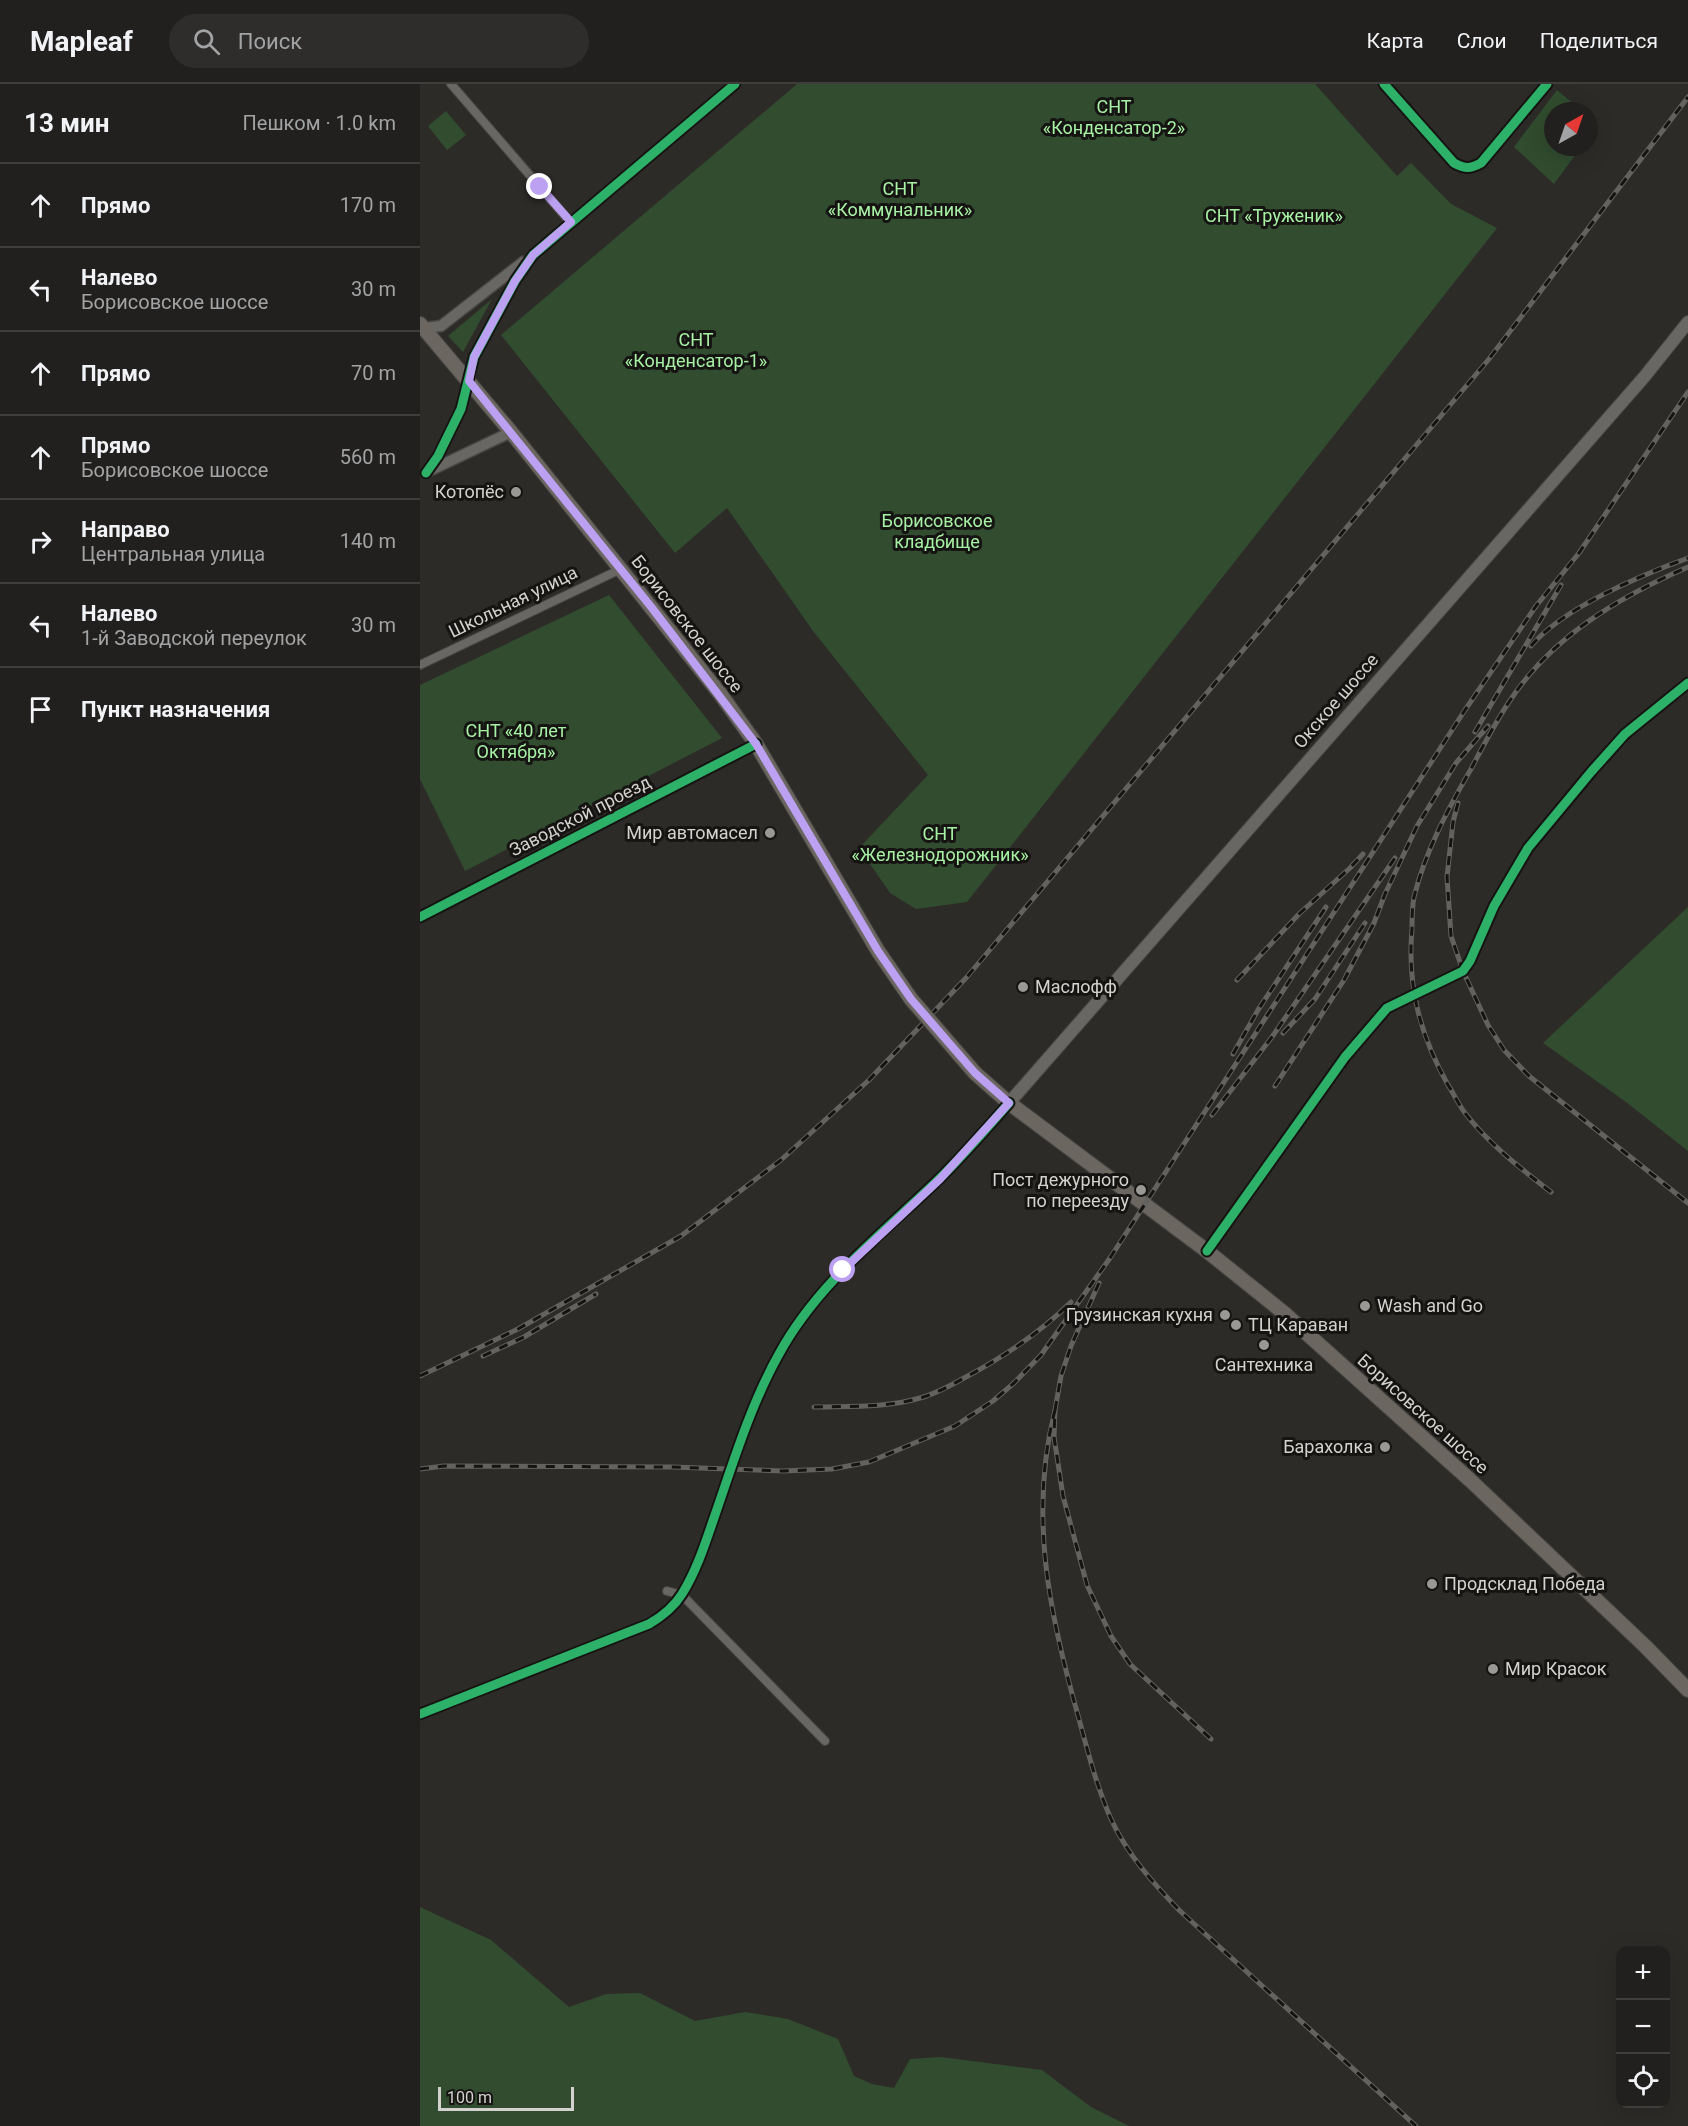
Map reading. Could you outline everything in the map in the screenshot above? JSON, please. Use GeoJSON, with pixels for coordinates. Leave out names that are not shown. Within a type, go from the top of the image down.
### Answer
{"type":"FeatureCollection","features":[{"type":"Feature","properties":{"kind":"main road","name":"Окское шоссе"},"geometry":{"type":"LineString","coordinates":[[1009,1103],[1645,376],[1688,322]]}},
{"type":"Feature","properties":{"kind":"main road","name":"Борисовское шоссе"},"geometry":{"type":"LineString","coordinates":[[422,326],[511,432],[721,695],[756,744],[878,951],[911,999],[975,1073],[1009,1103],[1207,1251],[1284,1313],[1470,1480],[1645,1646],[1688,1690]]}},
{"type":"Feature","properties":{"kind":"street"},"geometry":{"type":"LineString","coordinates":[[451,84],[571,222]]}},
{"type":"Feature","properties":{"kind":"street"},"geometry":{"type":"LineString","coordinates":[[422,326],[441,326],[533,255],[735,84]]}},
{"type":"Feature","properties":{"kind":"street"},"geometry":{"type":"LineString","coordinates":[[1384,84],[1454,163],[1464,169],[1473,168],[1481,163],[1547,84]]}},
{"type":"Feature","properties":{"kind":"street"},"geometry":{"type":"LineString","coordinates":[[423,474],[438,456],[460,409],[474,357],[515,281],[533,255]]}},
{"type":"Feature","properties":{"kind":"street"},"geometry":{"type":"LineString","coordinates":[[423,474],[511,432]]}},
{"type":"Feature","properties":{"kind":"street","name":"Школьная улица"},"geometry":{"type":"LineString","coordinates":[[420,665],[621,569]]}},
{"type":"Feature","properties":{"kind":"street"},"geometry":{"type":"LineString","coordinates":[[1207,1251],[1345,1057],[1387,1008],[1463,971],[1470,962],[1494,906],[1528,848],[1626,734],[1688,683]]}},
{"type":"Feature","properties":{"kind":"street","name":"Заводской проезд"},"geometry":{"type":"LineString","coordinates":[[420,917],[756,744]]}},
{"type":"Feature","properties":{"kind":"street"},"geometry":{"type":"LineString","coordinates":[[420,1714],[662,1617],[682,1595],[700,1558],[750,1414],[778,1355],[794,1329],[815,1300],[843,1270],[940,1179],[1009,1103]]}},
{"type":"Feature","properties":{"kind":"street"},"geometry":{"type":"LineString","coordinates":[[667,1590],[682,1595],[825,1741]]}},
{"type":"Feature","properties":{"kind":"green space"},"geometry":{"type":"Polygon","coordinates":[[[797,84],[1315,84],[1397,176],[1411,163],[1451,204],[1497,228],[967,902],[916,909],[890,893],[859,848],[928,775],[813,631],[727,508],[675,553],[501,335],[797,84]]]}},
{"type":"Feature","properties":{"kind":"green space"},"geometry":{"type":"Polygon","coordinates":[[[1557,90],[1571,102],[1548,102],[1557,90]]]}},
{"type":"Feature","properties":{"kind":"green space"},"geometry":{"type":"Polygon","coordinates":[[[1544,107],[1544,156],[1574,156],[1554,184],[1514,147],[1544,107]]]}},
{"type":"Feature","properties":{"kind":"green space"},"geometry":{"type":"Polygon","coordinates":[[[446,111],[466,135],[447,150],[428,126],[446,111]]]}},
{"type":"Feature","properties":{"kind":"green space"},"geometry":{"type":"Polygon","coordinates":[[[492,299],[463,352],[448,336],[492,299]]]}},
{"type":"Feature","properties":{"kind":"green space","name":"СНТ «40 лет Октября»"},"geometry":{"type":"Polygon","coordinates":[[[609,595],[722,738],[465,871],[420,779],[420,685],[609,595]]]}},
{"type":"Feature","properties":{"kind":"green space"},"geometry":{"type":"Polygon","coordinates":[[[1688,907],[1688,1151],[1626,1102],[1543,1043],[1688,907]]]}},
{"type":"Feature","properties":{"kind":"green space"},"geometry":{"type":"Polygon","coordinates":[[[420,1907],[491,1940],[569,2007],[606,1994],[640,1993],[695,2021],[745,2012],[788,2019],[838,2039],[854,2076],[872,2084],[894,2088],[910,2059],[941,2057],[1042,2070],[1091,2107],[1129,2126],[420,2126],[420,1907]]]}},
{"type":"Feature","properties":{"kind":"railway"},"geometry":{"type":"LineString","coordinates":[[420,1376],[518,1329],[681,1236],[781,1160],[869,1080],[966,978],[1489,359],[1688,97]]}},
{"type":"Feature","properties":{"kind":"railway"},"geometry":{"type":"LineString","coordinates":[[420,1469],[444,1466],[672,1467],[783,1471],[832,1469],[869,1462],[955,1426],[993,1401],[1041,1355],[1110,1258],[1465,710],[1536,606],[1579,553],[1688,392]]}},
{"type":"Feature","properties":{"kind":"railway"},"geometry":{"type":"LineString","coordinates":[[1531,646],[1545,632],[1582,606],[1626,583],[1688,558]]}},
{"type":"Feature","properties":{"kind":"railway"},"geometry":{"type":"LineString","coordinates":[[1551,1192],[1505,1155],[1474,1124],[1460,1106],[1438,1066],[1423,1029],[1414,990],[1411,950],[1414,897],[1424,864],[1446,815],[1499,718],[1526,679],[1545,658],[1588,621],[1637,592],[1688,567]]}},
{"type":"Feature","properties":{"kind":"railway"},"geometry":{"type":"LineString","coordinates":[[1475,732],[1561,585]]}},
{"type":"Feature","properties":{"kind":"railway"},"geometry":{"type":"LineString","coordinates":[[1275,1086],[1344,980],[1374,923],[1417,826],[1456,763],[1488,726]]}},
{"type":"Feature","properties":{"kind":"railway"},"geometry":{"type":"LineString","coordinates":[[1458,803],[1453,822],[1447,877],[1451,936],[1463,971],[1488,1025],[1504,1050],[1529,1076],[1688,1203]]}},
{"type":"Feature","properties":{"kind":"railway"},"geometry":{"type":"LineString","coordinates":[[1237,980],[1300,913],[1363,854]]}},
{"type":"Feature","properties":{"kind":"railway"},"geometry":{"type":"LineString","coordinates":[[1212,1115],[1272,1037],[1395,858]]}},
{"type":"Feature","properties":{"kind":"railway"},"geometry":{"type":"LineString","coordinates":[[1233,1054],[1258,1010],[1326,907]]}},
{"type":"Feature","properties":{"kind":"railway"},"geometry":{"type":"LineString","coordinates":[[1283,1033],[1315,999],[1365,923]]}},
{"type":"Feature","properties":{"kind":"railway"},"geometry":{"type":"LineString","coordinates":[[1099,1283],[1071,1346],[1061,1376],[1055,1410],[1054,1437],[1063,1496],[1087,1585],[1111,1636],[1130,1664],[1211,1739]]}},
{"type":"Feature","properties":{"kind":"railway"},"geometry":{"type":"LineString","coordinates":[[483,1356],[524,1337],[596,1294]]}},
{"type":"Feature","properties":{"kind":"railway"},"geometry":{"type":"LineString","coordinates":[[814,1407],[881,1405],[932,1394],[1008,1352],[1047,1324],[1071,1302]]}},
{"type":"Feature","properties":{"kind":"railway"},"geometry":{"type":"LineString","coordinates":[[1055,1410],[1047,1450],[1043,1489],[1046,1566],[1059,1643],[1089,1757],[1101,1795],[1117,1832],[1141,1868],[1179,1910],[1416,2126]]}},
{"type":"Feature","properties":{"kind":"cycle path"},"geometry":{"type":"LineString","coordinates":[[426,473],[438,456],[461,409],[474,357],[515,281],[533,255],[735,84]]}},
{"type":"Feature","properties":{"kind":"cycle path"},"geometry":{"type":"LineString","coordinates":[[1384,84],[1454,163],[1468,168],[1481,163],[1547,84]]}},
{"type":"Feature","properties":{"kind":"cycle path"},"geometry":{"type":"LineString","coordinates":[[1207,1251],[1345,1057],[1387,1008],[1463,971],[1470,961],[1494,906],[1528,848],[1625,734],[1688,683]]}},
{"type":"Feature","properties":{"kind":"cycle path"},"geometry":{"type":"LineString","coordinates":[[420,917],[756,744]]}},
{"type":"Feature","properties":{"kind":"cycle path"},"geometry":{"type":"LineString","coordinates":[[420,1714],[649,1624],[663,1615],[679,1599],[697,1565],[751,1412],[769,1373],[794,1329],[831,1282],[947,1171],[1009,1103]]}},
{"type":"Feature","properties":{"kind":"place","name":"Котопёс"},"geometry":{"type":"Point","coordinates":[516,492]}},
{"type":"Feature","properties":{"kind":"place","name":"Мир автомасел"},"geometry":{"type":"Point","coordinates":[770,833]}},
{"type":"Feature","properties":{"kind":"place","name":"Маслофф"},"geometry":{"type":"Point","coordinates":[1023,987]}},
{"type":"Feature","properties":{"kind":"place","name":"Пост дежурного по переезду"},"geometry":{"type":"Point","coordinates":[1141,1190]}},
{"type":"Feature","properties":{"kind":"place","name":"Wash and Go"},"geometry":{"type":"Point","coordinates":[1365,1306]}},
{"type":"Feature","properties":{"kind":"place","name":"Грузинская кухня"},"geometry":{"type":"Point","coordinates":[1225,1315]}},
{"type":"Feature","properties":{"kind":"place","name":"ТЦ Караван"},"geometry":{"type":"Point","coordinates":[1236,1325]}},
{"type":"Feature","properties":{"kind":"place","name":"Сантехника"},"geometry":{"type":"Point","coordinates":[1264,1345]}},
{"type":"Feature","properties":{"kind":"place","name":"Барахолка"},"geometry":{"type":"Point","coordinates":[1385,1447]}},
{"type":"Feature","properties":{"kind":"place","name":"Продсклад Победа"},"geometry":{"type":"Point","coordinates":[1432,1584]}},
{"type":"Feature","properties":{"kind":"place","name":"Мир Красок"},"geometry":{"type":"Point","coordinates":[1493,1669]}},
{"type":"Feature","properties":{"kind":"route"},"geometry":{"type":"LineString","coordinates":[[540,187],[571,222],[533,255],[515,281],[474,357],[469,381],[721,695],[756,744],[878,951],[911,999],[975,1073],[1009,1103],[963,1156],[843,1270]]}},
{"type":"Feature","properties":{"kind":"park label","name":"СНТ «Конденсатор-2»"},"geometry":{"type":"Point","coordinates":[1114,117]}},
{"type":"Feature","properties":{"kind":"park label","name":"СНТ «Коммунальник»"},"geometry":{"type":"Point","coordinates":[900,199]}},
{"type":"Feature","properties":{"kind":"park label","name":"СНТ «Труженик»"},"geometry":{"type":"Point","coordinates":[1274,216]}},
{"type":"Feature","properties":{"kind":"park label","name":"СНТ «Конденсатор-1»"},"geometry":{"type":"Point","coordinates":[696,350]}},
{"type":"Feature","properties":{"kind":"park label","name":"Борисовское кладбище"},"geometry":{"type":"Point","coordinates":[937,531]}},
{"type":"Feature","properties":{"kind":"park label","name":"СНТ «Железнодорожник»"},"geometry":{"type":"Point","coordinates":[940,844]}}]}
